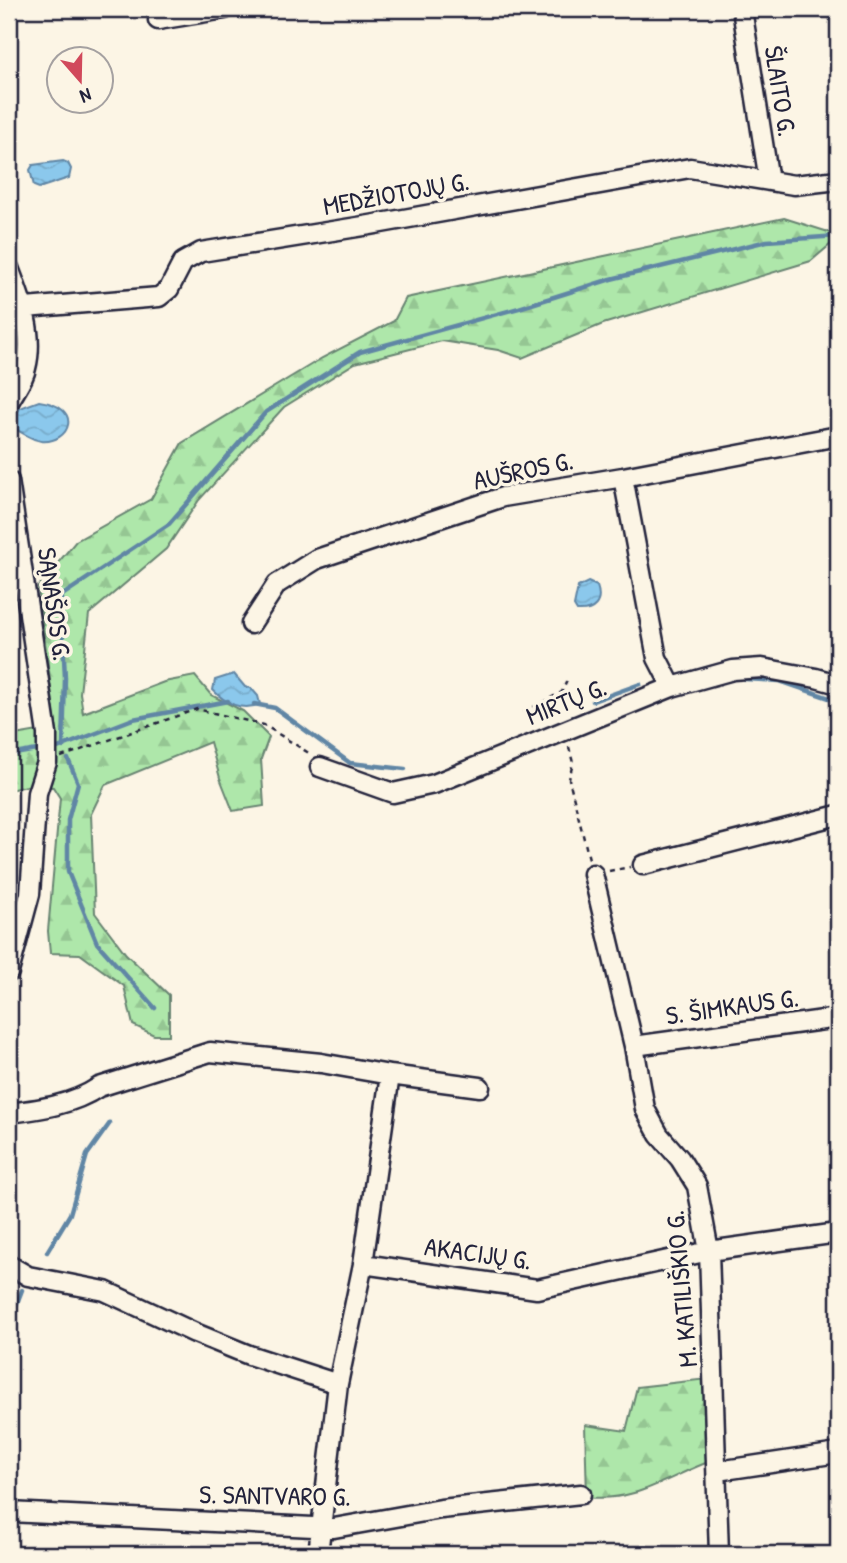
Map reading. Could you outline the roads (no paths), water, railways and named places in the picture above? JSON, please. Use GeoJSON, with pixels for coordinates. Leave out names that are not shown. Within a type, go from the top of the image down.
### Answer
{"type":"FeatureCollection","features":[{"type":"Feature","properties":{"kind":"street"},"geometry":{"type":"LineString","coordinates":[[159,20],[225,9]]}},
{"type":"Feature","properties":{"kind":"street","name":"ŠLAITO G."},"geometry":{"type":"LineString","coordinates":[[742,9],[769,181]]}},
{"type":"Feature","properties":{"kind":"street","name":"MEDŽIOTOJŲ G."},"geometry":{"type":"LineString","coordinates":[[25,308],[159,297],[169,289],[183,262],[201,252],[383,223],[690,168],[794,185],[838,180]]}},
{"type":"Feature","properties":{"kind":"street"},"geometry":{"type":"LineString","coordinates":[[9,268],[25,308],[28,341],[26,369],[9,402]]}},
{"type":"Feature","properties":{"kind":"street","name":"AUŠROS G."},"geometry":{"type":"LineString","coordinates":[[251,624],[277,584],[317,559],[503,497],[838,436]]}},
{"type":"Feature","properties":{"kind":"street"},"geometry":{"type":"LineString","coordinates":[[623,477],[657,658],[672,687]]}},
{"type":"Feature","properties":{"kind":"street","name":"SĄNAŠOS G."},"geometry":{"type":"LineString","coordinates":[[9,481],[47,734],[47,762],[37,793],[30,894],[9,972]]}},
{"type":"Feature","properties":{"kind":"street","name":"MIRTŲ G."},"geometry":{"type":"LineString","coordinates":[[320,767],[393,793],[435,784],[672,687],[733,670],[762,668],[838,684]]}},
{"type":"Feature","properties":{"kind":"street"},"geometry":{"type":"LineString","coordinates":[[643,865],[838,815]]}},
{"type":"Feature","properties":{"kind":"street","name":"M. KATILIŠKIO G."},"geometry":{"type":"LineString","coordinates":[[593,874],[634,1046],[645,1109],[659,1135],[680,1159],[698,1186],[709,1251],[719,1554]]}},
{"type":"Feature","properties":{"kind":"street","name":"S. ŠIMKAUS G."},"geometry":{"type":"LineString","coordinates":[[634,1046],[838,1017]]}},
{"type":"Feature","properties":{"kind":"street"},"geometry":{"type":"LineString","coordinates":[[9,1113],[55,1106],[83,1097],[99,1087],[209,1052],[321,1063],[480,1087]]}},
{"type":"Feature","properties":{"kind":"street"},"geometry":{"type":"LineString","coordinates":[[318,1554],[338,1384],[363,1264],[390,1075]]}},
{"type":"Feature","properties":{"kind":"street","name":"AKACIJŲ G."},"geometry":{"type":"LineString","coordinates":[[363,1264],[537,1289],[709,1251],[838,1233]]}},
{"type":"Feature","properties":{"kind":"street"},"geometry":{"type":"LineString","coordinates":[[9,1265],[28,1276],[105,1291],[249,1355],[338,1384]]}},
{"type":"Feature","properties":{"kind":"street"},"geometry":{"type":"LineString","coordinates":[[718,1471],[838,1453]]}},
{"type":"Feature","properties":{"kind":"street","name":"S. SANTVARO G."},"geometry":{"type":"LineString","coordinates":[[9,1512],[334,1528],[441,1509],[581,1494]]}},
{"type":"Feature","properties":{"kind":"water"},"geometry":{"type":"Polygon","coordinates":[[[63,161],[68,163],[71,169],[69,178],[39,188],[34,186],[30,170],[33,165],[63,161]]]}},
{"type":"Feature","properties":{"kind":"water"},"geometry":{"type":"Polygon","coordinates":[[[39,401],[63,410],[67,417],[68,424],[59,437],[41,441],[15,429],[13,420],[20,408],[39,401]]]}},
{"type":"Feature","properties":{"kind":"water"},"geometry":{"type":"Polygon","coordinates":[[[588,582],[597,586],[598,602],[588,610],[577,611],[574,606],[578,587],[588,582]]]}},
{"type":"Feature","properties":{"kind":"water"},"geometry":{"type":"Polygon","coordinates":[[[234,674],[245,687],[251,688],[258,696],[260,704],[240,707],[223,699],[213,690],[215,680],[234,674]]]}},
{"type":"Feature","properties":{"kind":"waterway"},"geometry":{"type":"LineString","coordinates":[[63,747],[65,678],[61,596],[169,524],[266,412],[360,352],[519,308],[611,279],[767,241],[838,236]]}},
{"type":"Feature","properties":{"kind":"waterway"},"geometry":{"type":"LineString","coordinates":[[745,679],[780,681],[838,701]]}},
{"type":"Feature","properties":{"kind":"waterway"},"geometry":{"type":"LineString","coordinates":[[593,701],[640,684]]}},
{"type":"Feature","properties":{"kind":"waterway"},"geometry":{"type":"LineString","coordinates":[[55,749],[133,719],[228,701]]}},
{"type":"Feature","properties":{"kind":"waterway"},"geometry":{"type":"LineString","coordinates":[[254,704],[275,708],[350,763],[405,769]]}},
{"type":"Feature","properties":{"kind":"waterway"},"geometry":{"type":"LineString","coordinates":[[9,755],[37,750]]}},
{"type":"Feature","properties":{"kind":"waterway"},"geometry":{"type":"LineString","coordinates":[[68,759],[78,783],[68,820],[68,872],[97,943],[155,1008]]}},
{"type":"Feature","properties":{"kind":"waterway"},"geometry":{"type":"LineString","coordinates":[[47,1252],[70,1214],[87,1155],[110,1123]]}},
{"type":"Feature","properties":{"kind":"waterway"},"geometry":{"type":"LineString","coordinates":[[9,1324],[22,1290]]}}]}
